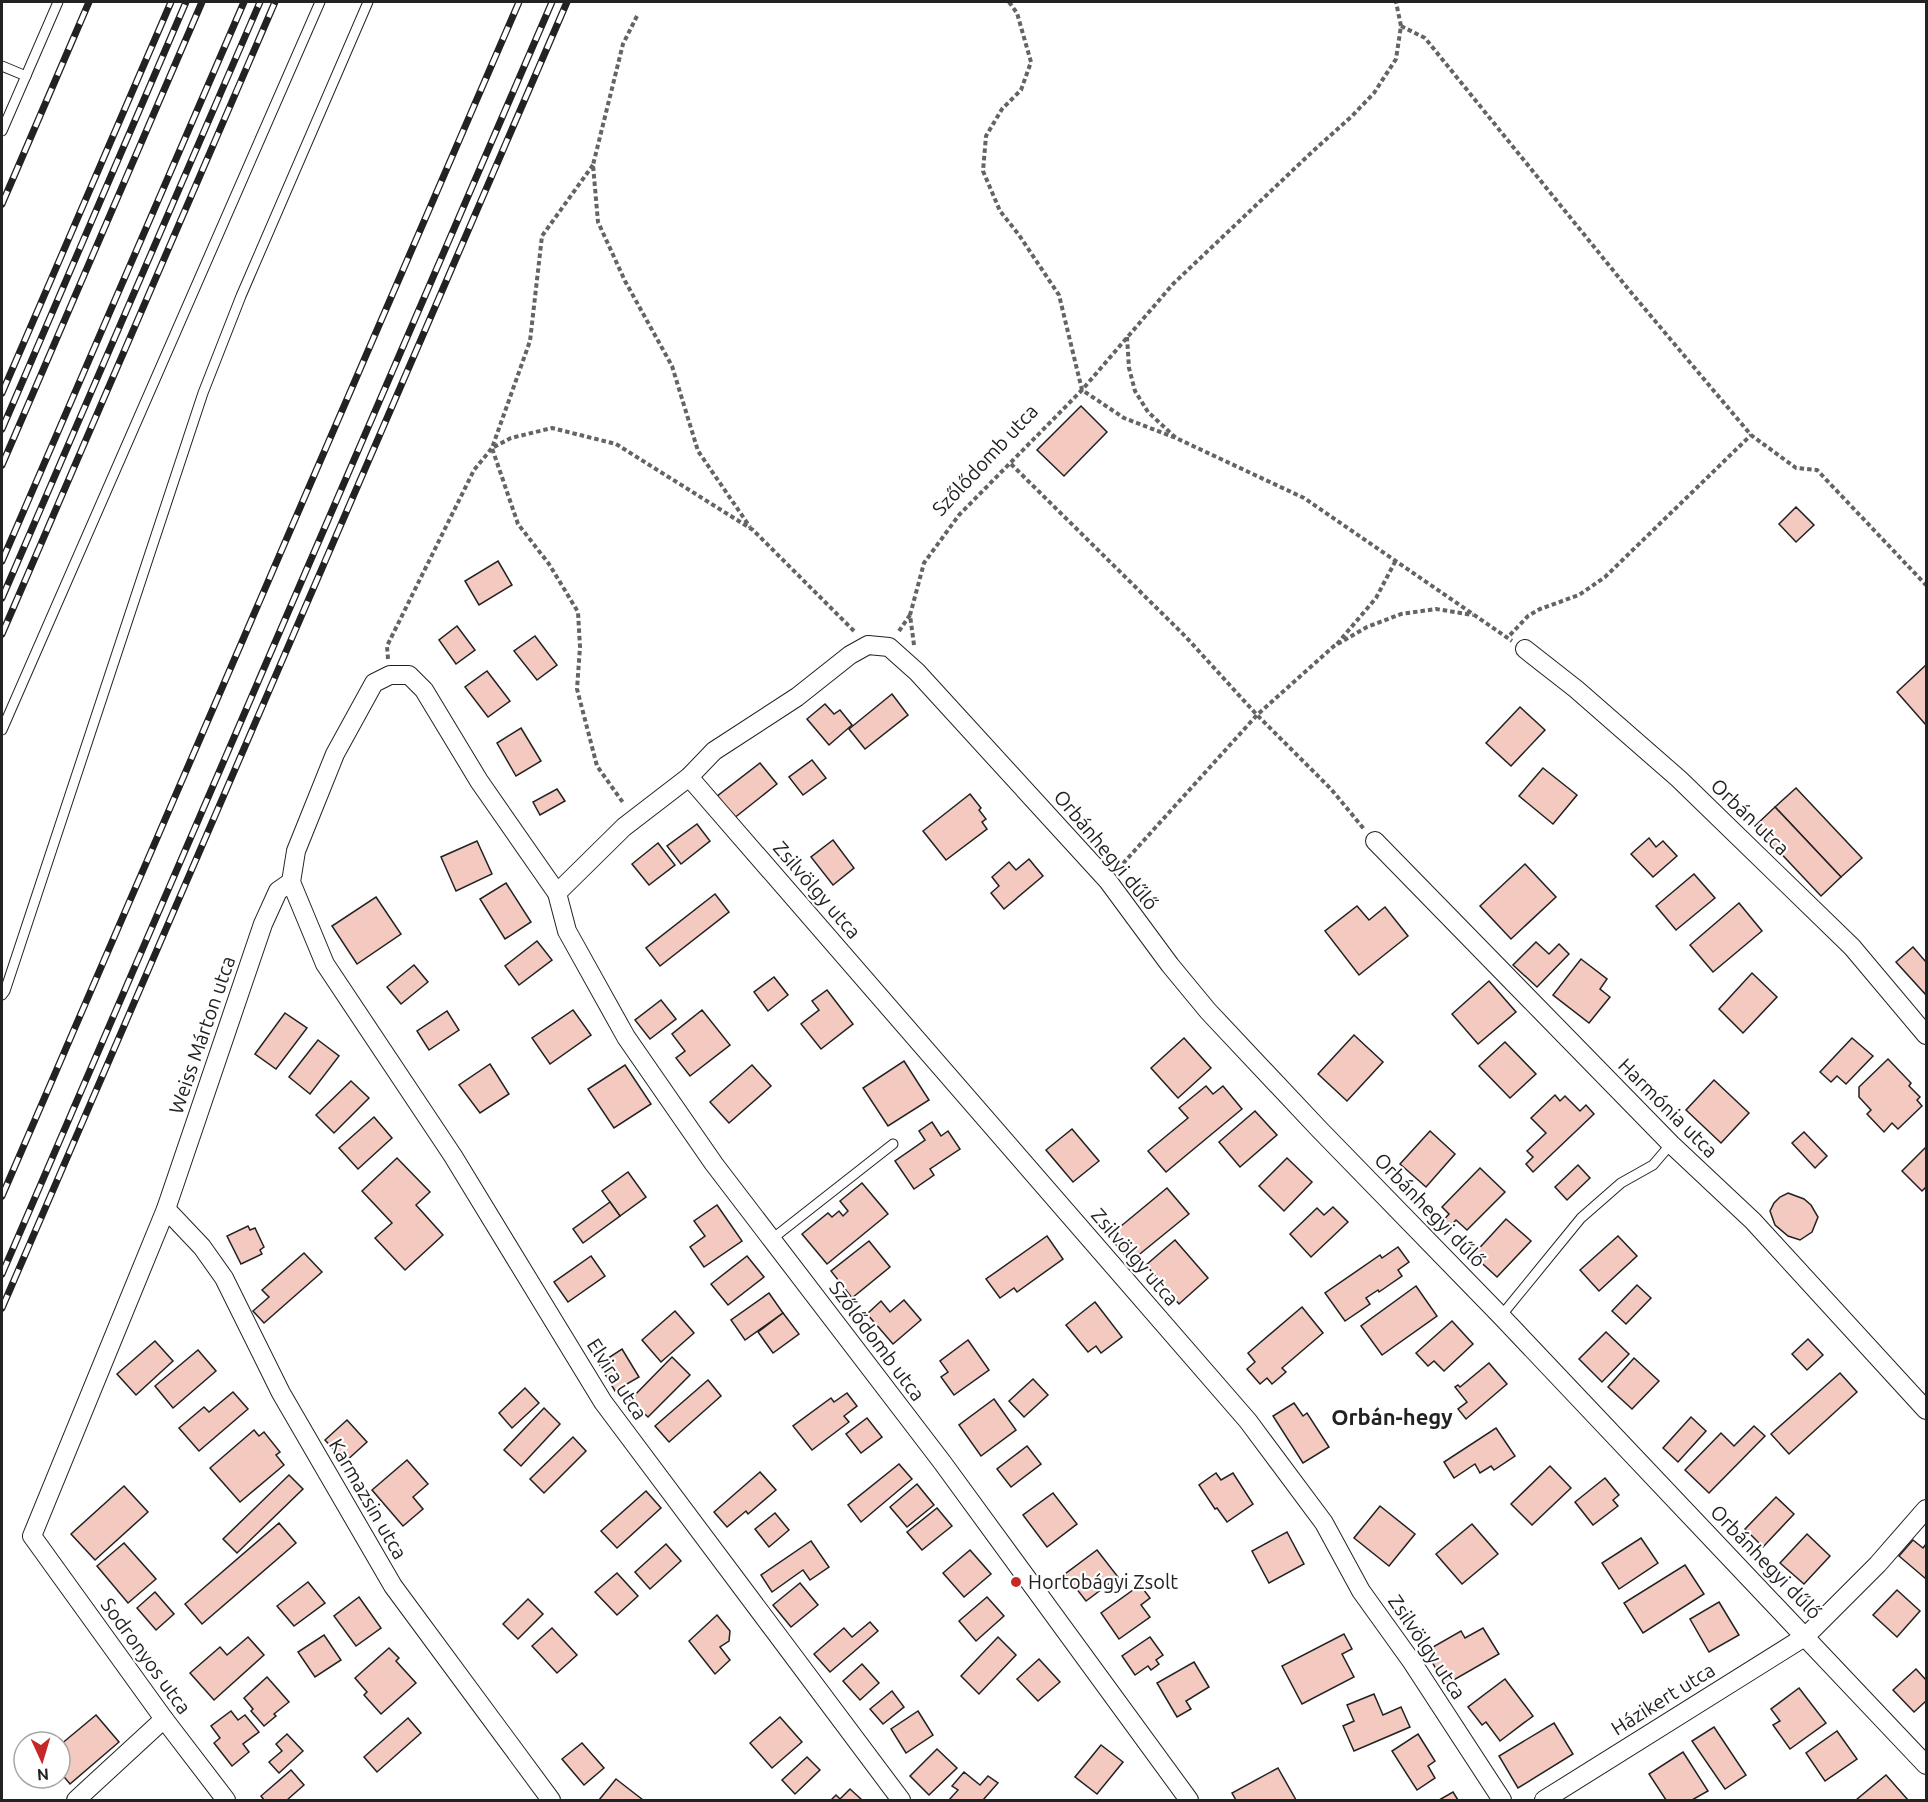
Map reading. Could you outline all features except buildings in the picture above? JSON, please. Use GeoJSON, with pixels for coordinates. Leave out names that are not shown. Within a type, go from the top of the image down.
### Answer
{"type":"FeatureCollection","features":[{"type":"Feature","properties":{"kind":"street"},"geometry":{"type":"LineString","coordinates":[[291,882],[296,851],[335,754],[374,683],[390,675],[409,675],[424,690],[479,781],[557,893],[634,819],[689,777],[714,751],[781,708],[850,656],[868,645],[889,647],[917,672]]}},
{"type":"Feature","properties":{"kind":"street","name":"Orbán utca"},"geometry":{"type":"LineString","coordinates":[[1525,650],[1576,689],[1679,779],[1852,947],[1926,1035]]}},
{"type":"Feature","properties":{"kind":"street","name":"Orbánhegyi dűlő"},"geometry":{"type":"LineString","coordinates":[[917,672],[1108,881],[1170,965],[1208,1011],[1806,1636],[1926,1765]]}},
{"type":"Feature","properties":{"kind":"street","name":"Zsilvölgy utca"},"geometry":{"type":"LineString","coordinates":[[689,777],[1248,1421],[1324,1524],[1361,1591],[1412,1662],[1502,1800]]}},
{"type":"Feature","properties":{"kind":"street","name":"Harmónia utca"},"geometry":{"type":"LineString","coordinates":[[1375,841],[1671,1144],[1753,1221],[1926,1410]]}},
{"type":"Feature","properties":{"kind":"street","name":"Elvira utca"},"geometry":{"type":"LineString","coordinates":[[291,882],[325,964],[453,1156],[603,1402],[901,1800]]}},
{"type":"Feature","properties":{"kind":"street","name":"Weiss Márton utca"},"geometry":{"type":"LineString","coordinates":[[32,1536],[166,1209],[263,924],[278,891],[291,882]]}},
{"type":"Feature","properties":{"kind":"street","name":"Szőlődomb utca"},"geometry":{"type":"LineString","coordinates":[[557,893],[567,931],[626,1037],[714,1164],[942,1462],[1190,1800]]}},
{"type":"Feature","properties":{"kind":"street","name":"Karmazsin utca"},"geometry":{"type":"LineString","coordinates":[[166,1209],[202,1247],[224,1278],[281,1393],[393,1586],[506,1743],[551,1800]]}},
{"type":"Feature","properties":{"kind":"street","name":"Házikert utca"},"geometry":{"type":"LineString","coordinates":[[1544,1800],[1806,1636],[1878,1564],[1926,1509]]}},
{"type":"Feature","properties":{"kind":"street","name":"Sodronyos utca"},"geometry":{"type":"LineString","coordinates":[[32,1536],[164,1719],[226,1800]]}},
{"type":"Feature","properties":{"kind":"street"},"geometry":{"type":"LineString","coordinates":[[76,1800],[164,1719]]}},
{"type":"Feature","properties":{"kind":"lane"},"geometry":{"type":"LineString","coordinates":[[2,131],[58,2]]}},
{"type":"Feature","properties":{"kind":"lane"},"geometry":{"type":"LineString","coordinates":[[2,730],[320,2]]}},
{"type":"Feature","properties":{"kind":"lane"},"geometry":{"type":"LineString","coordinates":[[2,995],[203,393],[241,296],[368,2]]}},
{"type":"Feature","properties":{"kind":"lane"},"geometry":{"type":"LineString","coordinates":[[2,66],[26,76]]}},
{"type":"Feature","properties":{"kind":"lane"},"geometry":{"type":"LineString","coordinates":[[772,1239],[893,1144]]}},
{"type":"Feature","properties":{"kind":"lane"},"geometry":{"type":"LineString","coordinates":[[1501,1316],[1581,1218],[1621,1183],[1653,1165],[1671,1144]]}},
{"type":"Feature","properties":{"kind":"path"},"geometry":{"type":"LineString","coordinates":[[1009,2],[1017,13],[1031,62],[1021,90],[1002,109],[986,136],[983,171],[1000,211],[1019,235],[1059,296],[1082,390],[1124,418],[1176,438],[1304,498],[1525,650]]}},
{"type":"Feature","properties":{"kind":"path"},"geometry":{"type":"LineString","coordinates":[[1396,2],[1401,26],[1425,38],[1629,290],[1751,435],[1796,468],[1816,470],[1926,585]]}},
{"type":"Feature","properties":{"kind":"path"},"geometry":{"type":"LineString","coordinates":[[637,16],[623,44],[593,165],[598,222],[625,281],[672,366],[698,452],[753,530],[868,645]]}},
{"type":"Feature","properties":{"kind":"path","name":"Szőlődomb utca"},"geometry":{"type":"LineString","coordinates":[[917,672],[910,615],[924,564],[959,515],[1082,390],[1173,284],[1352,117],[1374,93],[1396,59],[1401,26]]}},
{"type":"Feature","properties":{"kind":"path"},"geometry":{"type":"LineString","coordinates":[[390,675],[387,646],[474,471],[492,448],[530,341],[542,236],[593,165]]}},
{"type":"Feature","properties":{"kind":"path"},"geometry":{"type":"LineString","coordinates":[[1127,337],[1129,368],[1135,391],[1148,412],[1176,438]]}},
{"type":"Feature","properties":{"kind":"path"},"geometry":{"type":"LineString","coordinates":[[492,448],[511,438],[552,428],[616,444],[753,530]]}},
{"type":"Feature","properties":{"kind":"path"},"geometry":{"type":"LineString","coordinates":[[1507,638],[1528,616],[1540,609],[1578,595],[1605,577],[1751,435]]}},
{"type":"Feature","properties":{"kind":"path"},"geometry":{"type":"LineString","coordinates":[[492,448],[518,524],[549,564],[578,612],[580,647],[577,689],[597,766],[634,819]]}},
{"type":"Feature","properties":{"kind":"path"},"geometry":{"type":"LineString","coordinates":[[1011,464],[1185,636],[1257,715],[1330,789],[1375,841]]}},
{"type":"Feature","properties":{"kind":"path"},"geometry":{"type":"LineString","coordinates":[[1108,881],[1257,715],[1334,646],[1376,598],[1396,560]]}},
{"type":"Feature","properties":{"kind":"path"},"geometry":{"type":"LineString","coordinates":[[1334,646],[1367,627],[1401,614],[1436,609],[1474,615]]}},
{"type":"Feature","properties":{"kind":"railway"},"geometry":{"type":"LineString","coordinates":[[2,204],[89,2]]}},
{"type":"Feature","properties":{"kind":"railway"},"geometry":{"type":"LineString","coordinates":[[2,393],[171,2]]}},
{"type":"Feature","properties":{"kind":"railway"},"geometry":{"type":"LineString","coordinates":[[2,429],[186,2]]}},
{"type":"Feature","properties":{"kind":"railway"},"geometry":{"type":"LineString","coordinates":[[2,465],[202,2]]}},
{"type":"Feature","properties":{"kind":"railway"},"geometry":{"type":"LineString","coordinates":[[2,561],[244,2]]}},
{"type":"Feature","properties":{"kind":"railway"},"geometry":{"type":"LineString","coordinates":[[2,598],[260,2]]}},
{"type":"Feature","properties":{"kind":"railway"},"geometry":{"type":"LineString","coordinates":[[2,634],[275,2]]}},
{"type":"Feature","properties":{"kind":"railway"},"geometry":{"type":"LineString","coordinates":[[2,1196],[519,2]]}},
{"type":"Feature","properties":{"kind":"railway"},"geometry":{"type":"LineString","coordinates":[[2,1274],[552,2]]}},
{"type":"Feature","properties":{"kind":"railway"},"geometry":{"type":"LineString","coordinates":[[2,1308],[567,2]]}},
{"type":"Feature","properties":{"kind":"place","name":"Hortobágyi Zsolt"},"geometry":{"type":"Point","coordinates":[1016,1582]}},
{"type":"Feature","properties":{"kind":"district","name":"Orbán-hegy"},"geometry":{"type":"Point","coordinates":[1392,1417]}}]}
